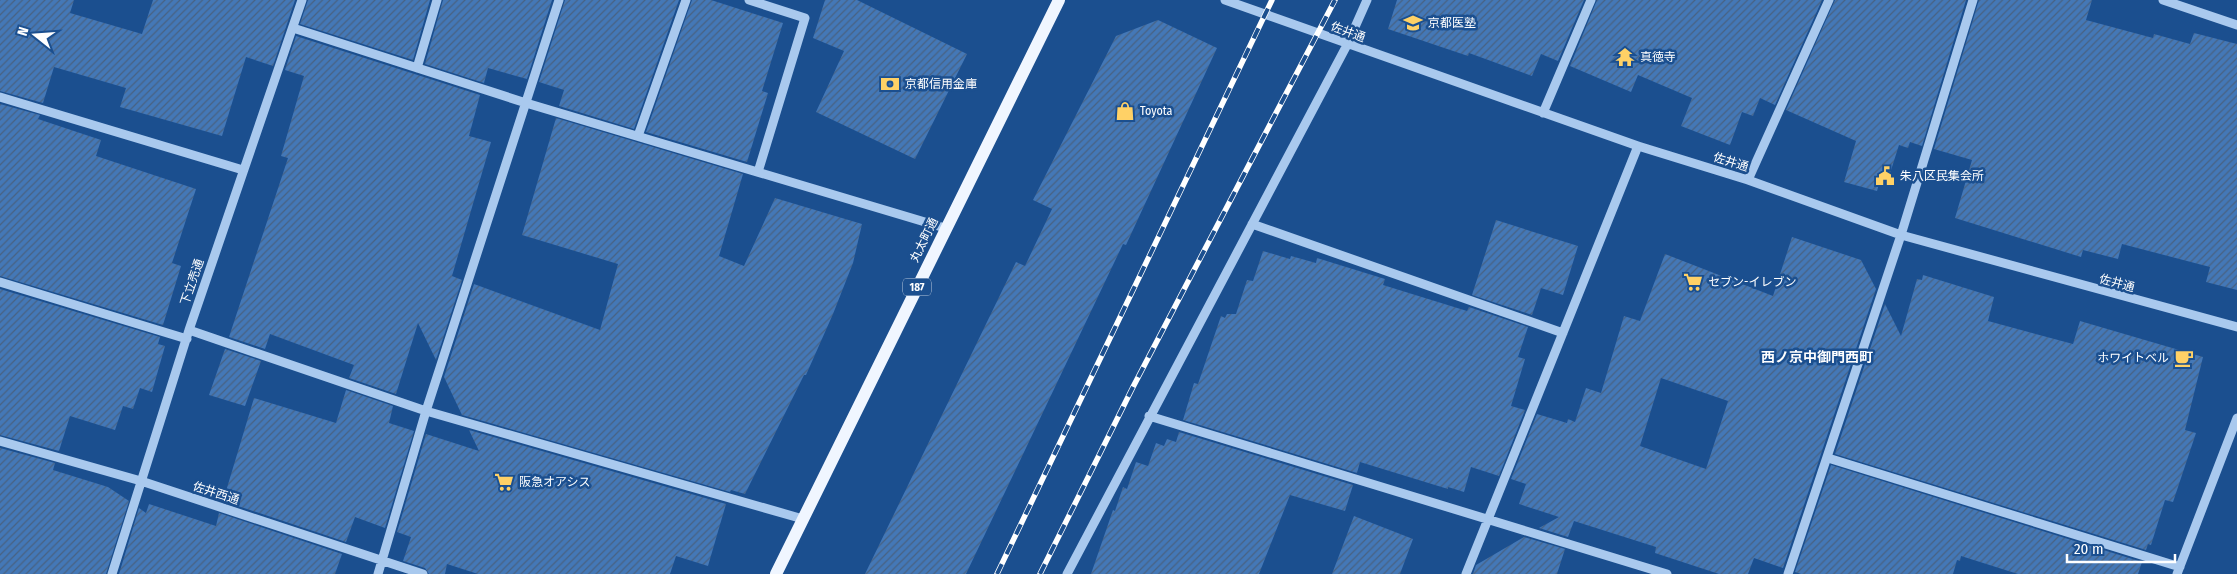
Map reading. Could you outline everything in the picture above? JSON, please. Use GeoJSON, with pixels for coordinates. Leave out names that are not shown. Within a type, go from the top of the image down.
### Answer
{"type":"FeatureCollection","features":[{"type":"Feature","properties":{"kind":"main road","name":"丸太町通"},"geometry":{"type":"LineString","coordinates":[[776,574],[1059,0]]}},
{"type":"Feature","properties":{"kind":"street","name":"下立売通"},"geometry":{"type":"LineString","coordinates":[[112,574],[188,334],[302,0]]}},
{"type":"Feature","properties":{"kind":"street"},"geometry":{"type":"LineString","coordinates":[[417,68],[437,0]]}},
{"type":"Feature","properties":{"kind":"street"},"geometry":{"type":"LineString","coordinates":[[378,574],[426,411],[559,0]]}},
{"type":"Feature","properties":{"kind":"street"},"geometry":{"type":"LineString","coordinates":[[638,136],[686,0]]}},
{"type":"Feature","properties":{"kind":"street"},"geometry":{"type":"LineString","coordinates":[[749,0],[805,18],[758,172]]}},
{"type":"Feature","properties":{"kind":"street","name":"佐井通"},"geometry":{"type":"LineString","coordinates":[[1225,0],[1347,45],[1638,146],[1748,180],[1901,234],[2110,294],[2237,327]]}},
{"type":"Feature","properties":{"kind":"street"},"geometry":{"type":"LineString","coordinates":[[1067,574],[1347,45],[1367,0]]}},
{"type":"Feature","properties":{"kind":"street"},"geometry":{"type":"LineString","coordinates":[[1544,113],[1591,0]]}},
{"type":"Feature","properties":{"kind":"street"},"geometry":{"type":"LineString","coordinates":[[1748,180],[1827,0]]}},
{"type":"Feature","properties":{"kind":"street"},"geometry":{"type":"LineString","coordinates":[[1788,574],[1901,234],[1973,0]]}},
{"type":"Feature","properties":{"kind":"street"},"geometry":{"type":"LineString","coordinates":[[2163,0],[2237,24]]}},
{"type":"Feature","properties":{"kind":"street"},"geometry":{"type":"LineString","coordinates":[[293,28],[526,103],[945,228]]}},
{"type":"Feature","properties":{"kind":"street"},"geometry":{"type":"LineString","coordinates":[[0,97],[243,170]]}},
{"type":"Feature","properties":{"kind":"street"},"geometry":{"type":"LineString","coordinates":[[1466,574],[1638,146]]}},
{"type":"Feature","properties":{"kind":"street"},"geometry":{"type":"LineString","coordinates":[[1252,224],[1563,333]]}},
{"type":"Feature","properties":{"kind":"street"},"geometry":{"type":"LineString","coordinates":[[0,282],[188,334],[426,411],[803,519]]}},
{"type":"Feature","properties":{"kind":"street"},"geometry":{"type":"LineString","coordinates":[[1149,416],[1667,574]]}},
{"type":"Feature","properties":{"kind":"street"},"geometry":{"type":"LineString","coordinates":[[1828,458],[2178,571],[2237,418]]}},
{"type":"Feature","properties":{"kind":"street","name":"佐井西通"},"geometry":{"type":"LineString","coordinates":[[0,441],[141,481],[423,574]]}},
{"type":"Feature","properties":{"kind":"building"},"geometry":{"type":"Polygon","coordinates":[[[0,0],[74,0],[70,13],[142,34],[153,0],[295,0],[273,66],[246,57],[222,136],[120,107],[126,88],[54,67],[43,103],[0,91],[0,0]]]}},
{"type":"Feature","properties":{"kind":"building"},"geometry":{"type":"Polygon","coordinates":[[[308,0],[430,0],[413,60],[300,24],[308,0]]]}},
{"type":"Feature","properties":{"kind":"building"},"geometry":{"type":"Polygon","coordinates":[[[443,0],[552,0],[527,79],[488,68],[484,83],[425,64],[443,0]]]}},
{"type":"Feature","properties":{"kind":"building"},"geometry":{"type":"Polygon","coordinates":[[[565,0],[679,0],[634,129],[559,106],[564,90],[539,82],[565,0]]]}},
{"type":"Feature","properties":{"kind":"building"},"geometry":{"type":"Polygon","coordinates":[[[692,0],[711,0],[783,23],[762,91],[768,93],[747,162],[646,132],[692,0]]]}},
{"type":"Feature","properties":{"kind":"building"},"geometry":{"type":"Polygon","coordinates":[[[825,0],[857,0],[967,54],[915,159],[816,112],[844,51],[813,38],[825,0]]]}},
{"type":"Feature","properties":{"kind":"building"},"geometry":{"type":"Polygon","coordinates":[[[1397,0],[1584,0],[1558,61],[1541,54],[1532,76],[1469,53],[1468,56],[1388,29],[1397,0]]]}},
{"type":"Feature","properties":{"kind":"building"},"geometry":{"type":"Polygon","coordinates":[[[1597,0],[1822,0],[1775,105],[1760,98],[1753,116],[1742,112],[1730,145],[1681,126],[1692,98],[1638,75],[1631,92],[1570,66],[1597,0]]]}},
{"type":"Feature","properties":{"kind":"building"},"geometry":{"type":"Polygon","coordinates":[[[1835,0],[1966,0],[1922,146],[1910,142],[1908,148],[1899,145],[1886,186],[1879,184],[1877,191],[1844,182],[1856,141],[1786,110],[1835,0]]]}},
{"type":"Feature","properties":{"kind":"building"},"geometry":{"type":"Polygon","coordinates":[[[1979,0],[2092,0],[2086,20],[2153,38],[2154,34],[2190,44],[2194,33],[2237,44],[2237,290],[2206,282],[2210,267],[2122,244],[2118,259],[2083,250],[2081,257],[1955,218],[1972,160],[1934,149],[1979,0]]]}},
{"type":"Feature","properties":{"kind":"building"},"geometry":{"type":"Polygon","coordinates":[[[1158,20],[1217,48],[1126,245],[1123,244],[966,574],[865,574],[1016,262],[1025,266],[1052,209],[1033,200],[1116,36],[1158,20]]]}},
{"type":"Feature","properties":{"kind":"building"},"geometry":{"type":"Polygon","coordinates":[[[296,36],[480,95],[469,136],[491,142],[452,276],[462,280],[436,360],[418,323],[396,394],[349,378],[354,365],[270,334],[265,349],[229,337],[288,158],[281,156],[304,76],[285,70],[296,36]]]}},
{"type":"Feature","properties":{"kind":"building"},"geometry":{"type":"Polygon","coordinates":[[[0,104],[40,115],[38,119],[101,140],[96,156],[196,189],[172,263],[181,266],[163,325],[0,276],[0,104]]]}},
{"type":"Feature","properties":{"kind":"building"},"geometry":{"type":"Polygon","coordinates":[[[556,118],[743,174],[719,256],[744,266],[775,198],[862,224],[853,263],[833,314],[806,375],[804,375],[745,494],[731,490],[730,492],[462,415],[444,377],[474,284],[600,330],[618,264],[522,235],[556,118]]]}},
{"type":"Feature","properties":{"kind":"building"},"geometry":{"type":"Polygon","coordinates":[[[1496,220],[1578,246],[1563,295],[1541,288],[1532,315],[1472,295],[1496,220]]]}},
{"type":"Feature","properties":{"kind":"building"},"geometry":{"type":"Polygon","coordinates":[[[1792,237],[1861,260],[1876,289],[1783,568],[1754,558],[1748,574],[1719,574],[1655,553],[1656,547],[1574,521],[1568,537],[1539,528],[1559,517],[1519,504],[1526,484],[1511,479],[1537,414],[1567,423],[1568,419],[1575,422],[1586,388],[1601,393],[1624,316],[1640,321],[1665,254],[1773,296],[1792,237]],[[1661,378],[1640,446],[1706,469],[1728,401],[1661,378]]]}},
{"type":"Feature","properties":{"kind":"building"},"geometry":{"type":"Polygon","coordinates":[[[1263,251],[1290,259],[1291,256],[1316,263],[1317,258],[1385,279],[1383,285],[1467,311],[1469,307],[1528,327],[1518,357],[1525,359],[1511,406],[1525,410],[1499,476],[1471,467],[1464,492],[1448,487],[1448,489],[1360,462],[1357,473],[1183,420],[1194,383],[1198,384],[1221,316],[1225,318],[1227,314],[1236,314],[1247,280],[1253,281],[1263,251]]]}},
{"type":"Feature","properties":{"kind":"building"},"geometry":{"type":"Polygon","coordinates":[[[1923,275],[1994,297],[1988,321],[2073,344],[2080,321],[2203,357],[2185,430],[2196,433],[2173,502],[2165,500],[2151,545],[2148,544],[2146,550],[1835,454],[1885,304],[1901,336],[1917,279],[1922,280],[1923,275]]]}},
{"type":"Feature","properties":{"kind":"building"},"geometry":{"type":"Polygon","coordinates":[[[0,289],[160,337],[158,344],[165,346],[152,392],[140,388],[133,409],[123,406],[115,430],[70,416],[59,451],[0,435],[0,289]]]}},
{"type":"Feature","properties":{"kind":"building"},"geometry":{"type":"Polygon","coordinates":[[[225,349],[261,361],[245,406],[209,395],[225,349]]]}},
{"type":"Feature","properties":{"kind":"building"},"geometry":{"type":"Polygon","coordinates":[[[346,390],[393,406],[389,423],[414,431],[385,528],[355,517],[346,542],[223,501],[254,398],[336,423],[346,390]]]}},
{"type":"Feature","properties":{"kind":"building","name":"阪急オアシス"},"geometry":{"type":"Polygon","coordinates":[[[469,430],[726,504],[708,566],[676,556],[670,574],[478,574],[447,564],[445,574],[429,574],[425,568],[403,561],[411,537],[397,532],[426,434],[479,451],[469,430]]]}},
{"type":"Feature","properties":{"kind":"building"},"geometry":{"type":"Polygon","coordinates":[[[1179,432],[1353,485],[1345,511],[1290,495],[1259,574],[1091,574],[1113,510],[1115,511],[1123,487],[1127,489],[1136,462],[1148,466],[1156,443],[1164,446],[1167,439],[1176,442],[1179,432]]]}},
{"type":"Feature","properties":{"kind":"building"},"geometry":{"type":"Polygon","coordinates":[[[0,448],[55,463],[53,470],[108,487],[129,501],[106,574],[0,574],[0,448]]]}},
{"type":"Feature","properties":{"kind":"building"},"geometry":{"type":"Polygon","coordinates":[[[1831,465],[2142,562],[2138,574],[2018,574],[1961,556],[1960,561],[1957,560],[1953,574],[1801,574],[1795,572],[1831,465]]]}},
{"type":"Feature","properties":{"kind":"building"},"geometry":{"type":"Polygon","coordinates":[[[149,504],[216,526],[219,513],[342,554],[335,574],[119,574],[139,508],[146,513],[149,504]]]}},
{"type":"Feature","properties":{"kind":"building"},"geometry":{"type":"Polygon","coordinates":[[[1354,516],[1413,539],[1400,574],[1332,574],[1354,516]]]}},
{"type":"Feature","properties":{"kind":"building"},"geometry":{"type":"Polygon","coordinates":[[[1524,537],[1565,549],[1557,574],[1473,574],[1476,565],[1524,537]]]}},
{"type":"Feature","properties":{"kind":"railway"},"geometry":{"type":"LineString","coordinates":[[997,574],[1272,0]]}},
{"type":"Feature","properties":{"kind":"railway"},"geometry":{"type":"LineString","coordinates":[[1040,574],[1133,387],[1335,0]]}},
{"type":"Feature","properties":{"kind":"place","name":"京都医塾"},"geometry":{"type":"Point","coordinates":[1413,23]}},
{"type":"Feature","properties":{"kind":"place","name":"真徳寺"},"geometry":{"type":"Point","coordinates":[1625,57]}},
{"type":"Feature","properties":{"kind":"place","name":"京都信用金庫"},"geometry":{"type":"Point","coordinates":[890,84]}},
{"type":"Feature","properties":{"kind":"place","name":"Toyota"},"geometry":{"type":"Point","coordinates":[1125,111]}},
{"type":"Feature","properties":{"kind":"place","name":"朱八区民集会所"},"geometry":{"type":"Point","coordinates":[1885,176]}},
{"type":"Feature","properties":{"kind":"place","name":"セブン-イレブン"},"geometry":{"type":"Point","coordinates":[1693,282]}},
{"type":"Feature","properties":{"kind":"place","name":"ホワイトベル"},"geometry":{"type":"Point","coordinates":[2184,358]}},
{"type":"Feature","properties":{"kind":"place","name":"阪急オアシス"},"geometry":{"type":"Point","coordinates":[504,482]}},
{"type":"Feature","properties":{"kind":"district","name":"西ノ京中御門西町"},"geometry":{"type":"Point","coordinates":[1817,357]}}]}
